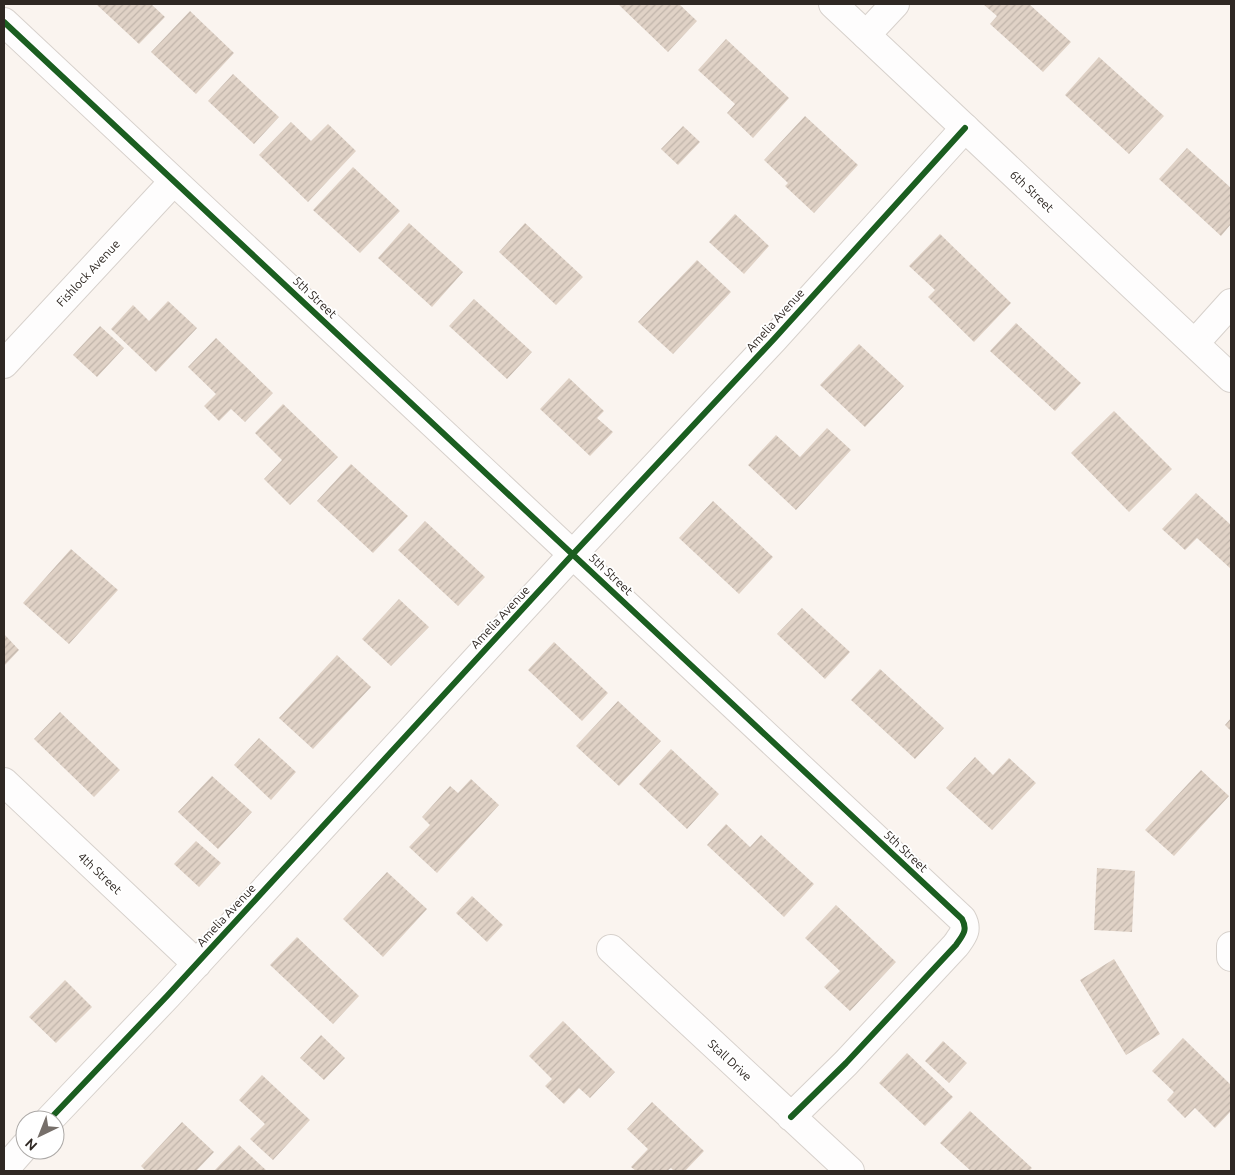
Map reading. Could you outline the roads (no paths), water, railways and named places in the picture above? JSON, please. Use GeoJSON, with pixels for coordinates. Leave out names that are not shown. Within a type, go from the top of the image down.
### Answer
{"type":"FeatureCollection","features":[{"type":"Feature","properties":{"kind":"street","name":"6th Street"},"geometry":{"type":"LineString","coordinates":[[833,4],[1231,378]]}},
{"type":"Feature","properties":{"kind":"street"},"geometry":{"type":"LineString","coordinates":[[866,35],[895,4]]}},
{"type":"Feature","properties":{"kind":"street","name":"5th Street"},"geometry":{"type":"LineString","coordinates":[[4,22],[962,919],[966,926],[964,934],[956,945],[846,1063],[791,1118]]}},
{"type":"Feature","properties":{"kind":"street","name":"Amelia Avenue"},"geometry":{"type":"LineString","coordinates":[[58,1110],[197,964],[573,554],[767,346],[965,128]]}},
{"type":"Feature","properties":{"kind":"street","name":"Fishlock Avenue"},"geometry":{"type":"LineString","coordinates":[[4,364],[173,182]]}},
{"type":"Feature","properties":{"kind":"street"},"geometry":{"type":"LineString","coordinates":[[1195,343],[1231,303]]}},
{"type":"Feature","properties":{"kind":"street","name":"4th Street"},"geometry":{"type":"LineString","coordinates":[[4,782],[197,964]]}},
{"type":"Feature","properties":{"kind":"street"},"geometry":{"type":"LineString","coordinates":[[1231,946],[1231,956]]}},
{"type":"Feature","properties":{"kind":"street","name":"Stall Drive"},"geometry":{"type":"LineString","coordinates":[[611,948],[850,1171]]}},
{"type":"Feature","properties":{"kind":"street"},"geometry":{"type":"LineString","coordinates":[[4,1170],[15,1157]]}}]}
